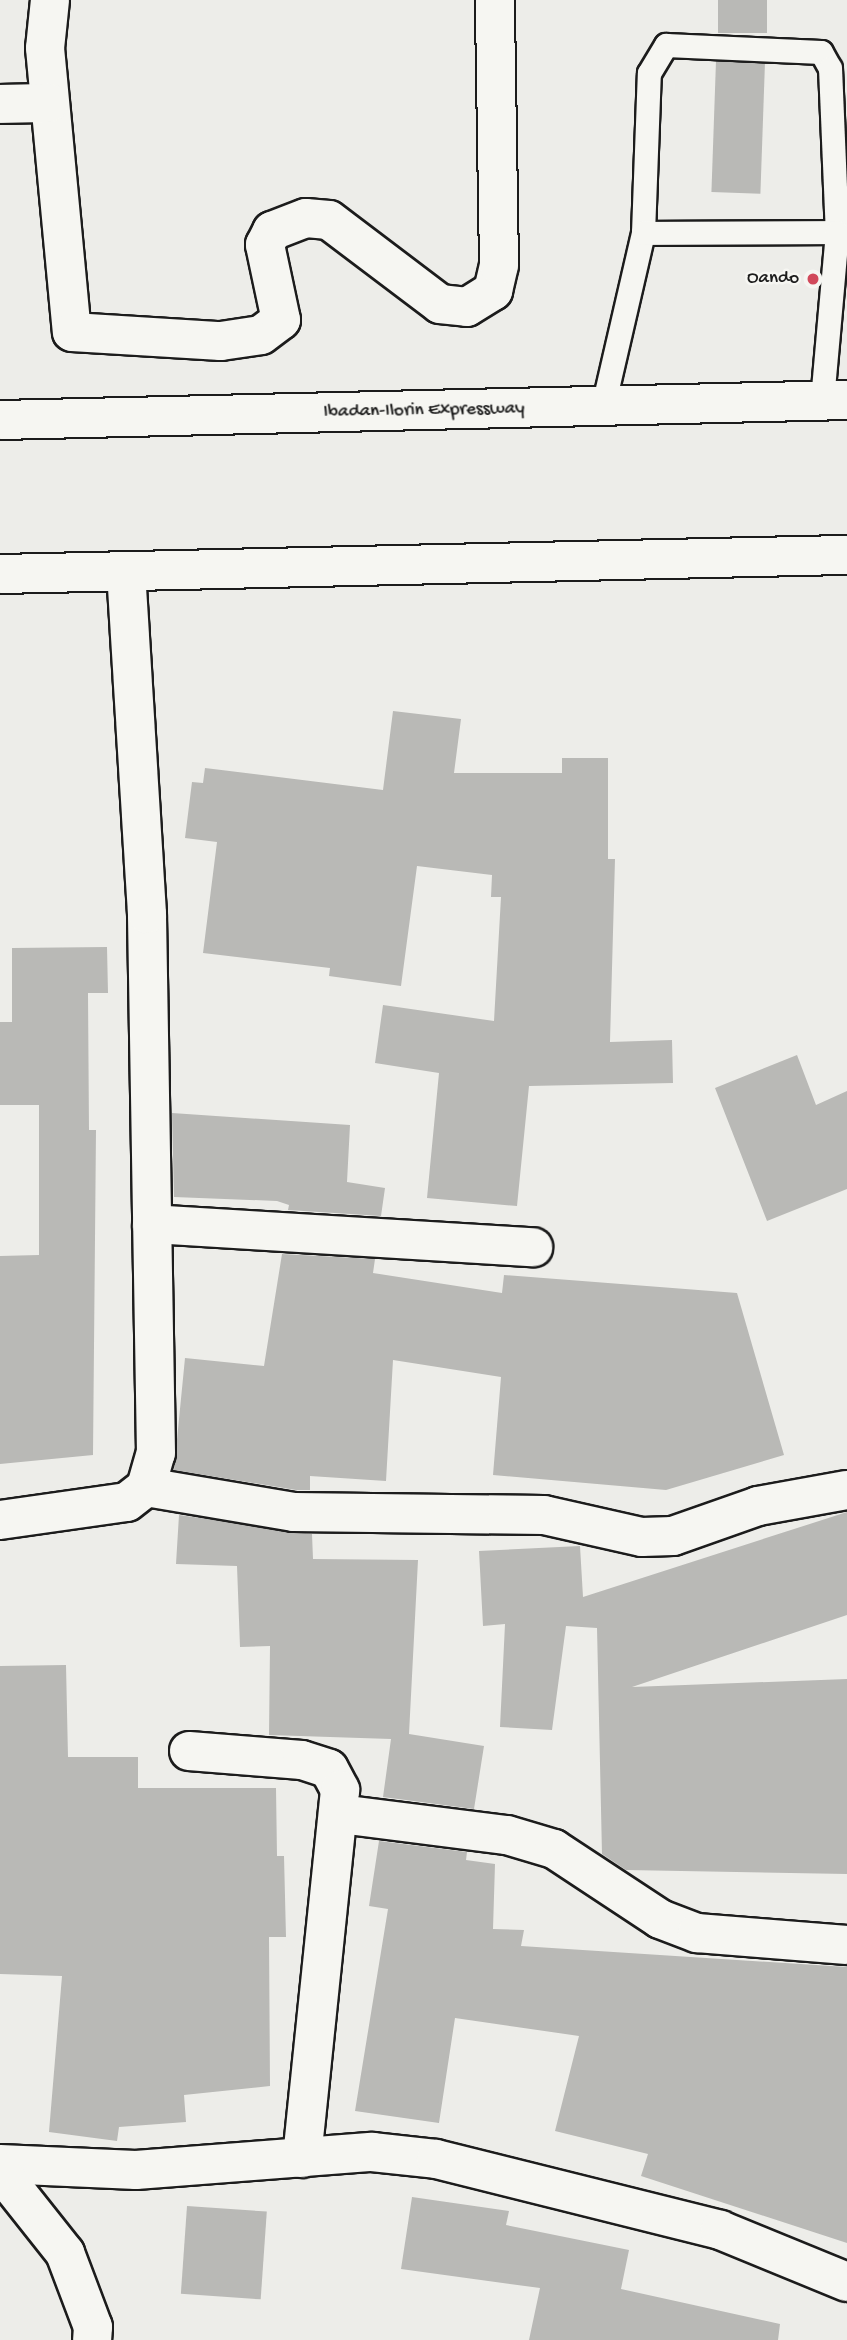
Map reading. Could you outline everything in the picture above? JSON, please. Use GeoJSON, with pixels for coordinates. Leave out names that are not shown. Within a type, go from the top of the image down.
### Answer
{"type":"FeatureCollection","features":[{"type":"Feature","properties":{"kind":"main road"},"geometry":{"type":"LineString","coordinates":[[50,0],[49,103],[72,332],[221,341],[261,335],[281,320],[265,245],[272,231],[306,218],[329,220],[440,304],[467,307],[494,291],[499,265],[495,0]]}},
{"type":"Feature","properties":{"kind":"main road"},"geometry":{"type":"LineString","coordinates":[[0,104],[49,103]]}},
{"type":"Feature","properties":{"kind":"main road","name":"Ibadan-Ilorin Expressway"},"geometry":{"type":"LineString","coordinates":[[0,420],[834,400]]}},
{"type":"Feature","properties":{"kind":"main road"},"geometry":{"type":"LineString","coordinates":[[0,574],[847,555]]}},
{"type":"Feature","properties":{"kind":"main road"},"geometry":{"type":"LineString","coordinates":[[0,1520],[127,1502],[146,1487],[156,1453],[147,914],[126,572]]}},
{"type":"Feature","properties":{"kind":"main road"},"geometry":{"type":"LineString","coordinates":[[152,1224],[533,1247]]}},
{"type":"Feature","properties":{"kind":"main road"},"geometry":{"type":"LineString","coordinates":[[146,1487],[294,1512],[544,1516],[642,1537],[673,1536],[758,1506],[847,1490]]}},
{"type":"Feature","properties":{"kind":"main road"},"geometry":{"type":"LineString","coordinates":[[189,1751],[302,1760],[329,1769],[340,1790],[340,1814],[302,2158]]}},
{"type":"Feature","properties":{"kind":"main road"},"geometry":{"type":"LineString","coordinates":[[340,1814],[507,1835],[554,1849],[660,1919],[697,1933],[847,1945]]}},
{"type":"Feature","properties":{"kind":"main road"},"geometry":{"type":"LineString","coordinates":[[0,2165],[136,2170],[372,2152],[436,2159],[720,2230],[847,2282]]}},
{"type":"Feature","properties":{"kind":"main road"},"geometry":{"type":"LineString","coordinates":[[0,2171],[65,2253],[93,2327],[92,2340]]}},
{"type":"Feature","properties":{"kind":"lane"},"geometry":{"type":"LineString","coordinates":[[603,406],[643,233],[649,73],[655,53],[666,45],[821,52],[830,68],[836,232],[834,400]]}},
{"type":"Feature","properties":{"kind":"lane"},"geometry":{"type":"LineString","coordinates":[[643,233],[836,232]]}},
{"type":"Feature","properties":{"kind":"building"},"geometry":{"type":"Polygon","coordinates":[[[718,0],[767,0],[767,33],[718,33],[718,0]]]}},
{"type":"Feature","properties":{"kind":"building"},"geometry":{"type":"Polygon","coordinates":[[[716,61],[765,63],[760,194],[711,192],[716,61]]]}},
{"type":"Feature","properties":{"kind":"building"},"geometry":{"type":"Polygon","coordinates":[[[393,711],[461,719],[454,773],[562,773],[562,758],[608,758],[608,859],[615,859],[610,1042],[672,1040],[673,1083],[529,1086],[517,1206],[427,1198],[439,1073],[375,1063],[383,1005],[494,1021],[501,897],[491,897],[492,875],[417,866],[401,986],[329,976],[330,968],[203,953],[217,842],[185,838],[192,782],[203,783],[205,768],[383,790],[393,711]]]}},
{"type":"Feature","properties":{"kind":"building"},"geometry":{"type":"Polygon","coordinates":[[[107,947],[108,993],[88,993],[89,1130],[96,1130],[93,1455],[0,1464],[0,1256],[39,1255],[39,1105],[0,1105],[0,1022],[12,1022],[12,948],[107,947]]]}},
{"type":"Feature","properties":{"kind":"building"},"geometry":{"type":"Polygon","coordinates":[[[797,1055],[816,1105],[847,1091],[847,1189],[767,1221],[715,1088],[797,1055]]]}},
{"type":"Feature","properties":{"kind":"building"},"geometry":{"type":"Polygon","coordinates":[[[172,1113],[350,1125],[347,1182],[385,1188],[381,1216],[288,1210],[289,1205],[277,1201],[174,1197],[172,1113]]]}},
{"type":"Feature","properties":{"kind":"building"},"geometry":{"type":"Polygon","coordinates":[[[282,1254],[375,1259],[373,1273],[502,1293],[504,1275],[737,1293],[784,1455],[666,1490],[493,1475],[501,1377],[393,1360],[386,1481],[310,1476],[310,1490],[296,1490],[174,1470],[185,1358],[264,1366],[282,1254]]]}},
{"type":"Feature","properties":{"kind":"building"},"geometry":{"type":"Polygon","coordinates":[[[847,1512],[847,1615],[632,1687],[847,1679],[847,1874],[626,1870],[602,1854],[597,1628],[566,1626],[552,1730],[500,1727],[505,1624],[483,1626],[479,1551],[580,1546],[583,1597],[847,1512]]]}},
{"type":"Feature","properties":{"kind":"building"},"geometry":{"type":"Polygon","coordinates":[[[179,1515],[312,1534],[313,1559],[418,1560],[409,1734],[484,1746],[474,1809],[383,1797],[391,1739],[269,1735],[270,1646],[240,1647],[237,1566],[176,1564],[179,1515]]]}},
{"type":"Feature","properties":{"kind":"building"},"geometry":{"type":"Polygon","coordinates":[[[66,1665],[68,1757],[138,1757],[138,1788],[276,1788],[277,1856],[284,1856],[286,1937],[269,1937],[270,2086],[184,2095],[186,2122],[119,2127],[117,2141],[49,2132],[62,1976],[0,1974],[0,1666],[66,1665]]]}},
{"type":"Feature","properties":{"kind":"building"},"geometry":{"type":"Polygon","coordinates":[[[379,1841],[467,1852],[466,1860],[495,1864],[493,1929],[524,1930],[521,1946],[847,1967],[847,2243],[641,2176],[648,2154],[555,2131],[579,2036],[455,2018],[439,2123],[355,2111],[388,1909],[369,1906],[379,1841]]]}},
{"type":"Feature","properties":{"kind":"building"},"geometry":{"type":"Polygon","coordinates":[[[412,2197],[509,2211],[506,2225],[629,2250],[621,2289],[780,2324],[778,2340],[529,2340],[540,2288],[401,2269],[412,2197]]]}},
{"type":"Feature","properties":{"kind":"building"},"geometry":{"type":"Polygon","coordinates":[[[187,2206],[267,2212],[261,2299],[181,2294],[187,2206]]]}},
{"type":"Feature","properties":{"kind":"place","name":"Oando"},"geometry":{"type":"Point","coordinates":[813,279]}}]}
